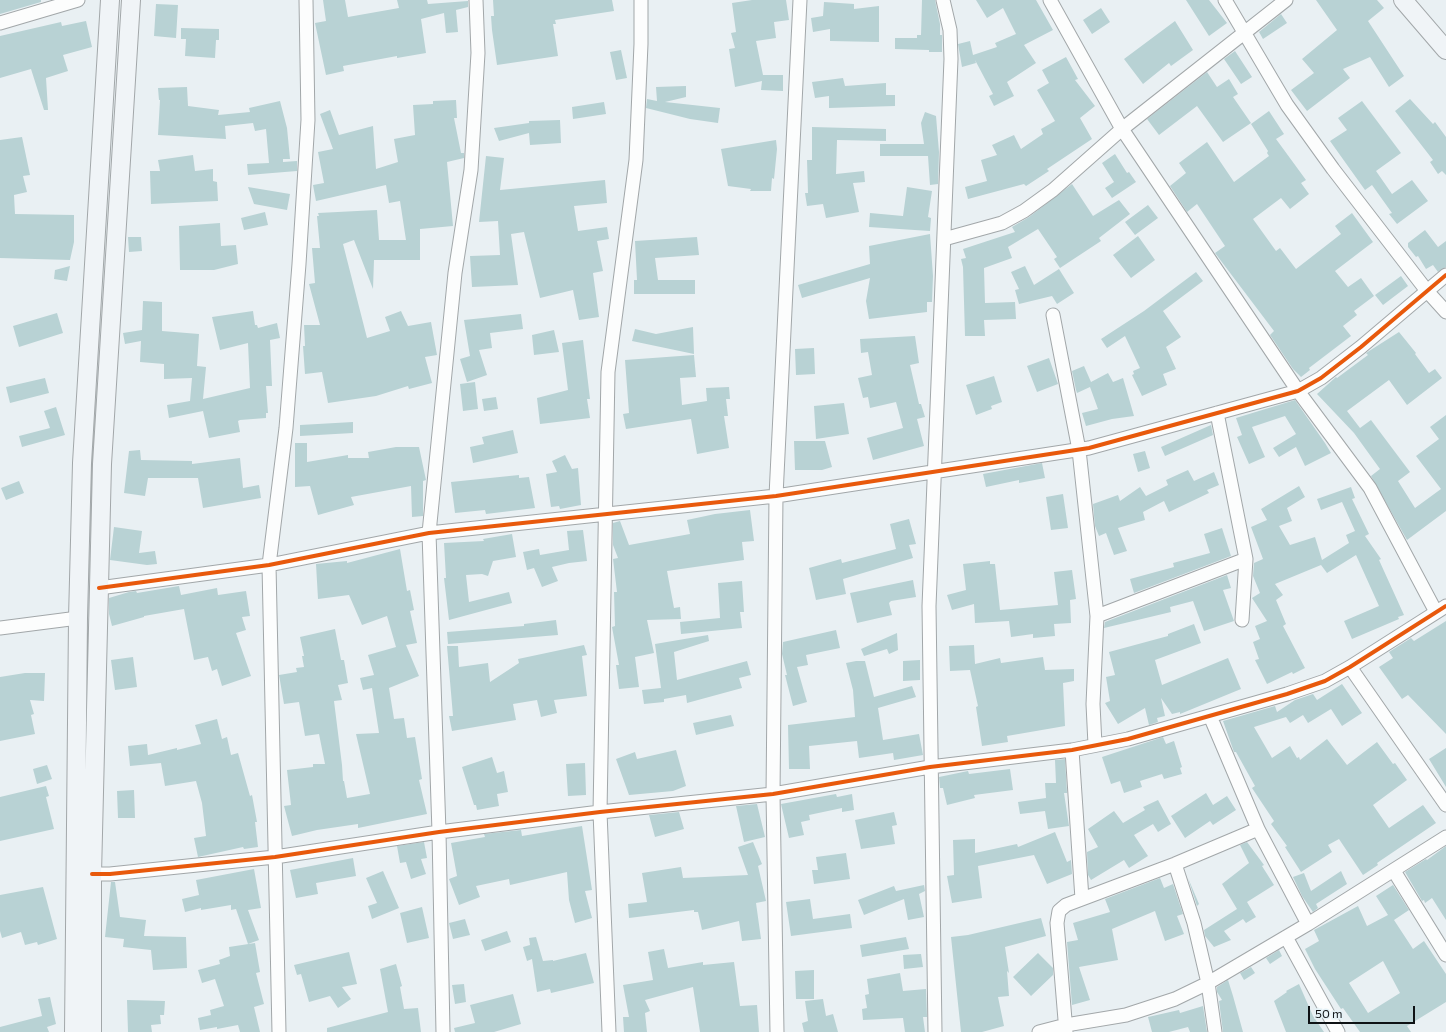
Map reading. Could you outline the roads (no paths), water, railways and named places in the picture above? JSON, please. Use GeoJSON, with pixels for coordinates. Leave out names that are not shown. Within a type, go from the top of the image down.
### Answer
{"type":"FeatureCollection","features":[{"type":"Feature","properties":{"kind":"main road"},"geometry":{"type":"LineString","coordinates":[[74,1032],[78,618],[82,463],[110,0]]}},
{"type":"Feature","properties":{"kind":"main road"},"geometry":{"type":"LineString","coordinates":[[92,1032],[92,874],[102,464],[131,0]]}},
{"type":"Feature","properties":{"kind":"main road"},"geometry":{"type":"LineString","coordinates":[[1403,0],[1446,50]]}},
{"type":"Feature","properties":{"kind":"street"},"geometry":{"type":"LineString","coordinates":[[0,23],[78,0]]}},
{"type":"Feature","properties":{"kind":"street"},"geometry":{"type":"LineString","coordinates":[[279,1032],[269,565],[286,428],[299,264],[308,120],[306,0]]}},
{"type":"Feature","properties":{"kind":"street"},"geometry":{"type":"LineString","coordinates":[[443,1032],[440,832],[429,533],[455,273],[471,170],[478,53],[476,0]]}},
{"type":"Feature","properties":{"kind":"street"},"geometry":{"type":"LineString","coordinates":[[608,1032],[600,812],[608,372],[636,160],[641,44],[641,0]]}},
{"type":"Feature","properties":{"kind":"street"},"geometry":{"type":"LineString","coordinates":[[777,1032],[773,794],[776,496],[800,0]]}},
{"type":"Feature","properties":{"kind":"street"},"geometry":{"type":"LineString","coordinates":[[935,1032],[930,767],[929,606],[951,59],[950,30],[944,0]]}},
{"type":"Feature","properties":{"kind":"street"},"geometry":{"type":"LineString","coordinates":[[92,874],[110,874],[275,857],[440,832],[600,812],[773,794],[930,767],[1072,750],[1128,739],[1325,681],[1350,667],[1441,609],[1370,488],[1298,391],[1122,129],[1050,0]]}},
{"type":"Feature","properties":{"kind":"street"},"geometry":{"type":"LineString","coordinates":[[1225,0],[1287,105],[1333,169],[1427,291],[1446,312]]}},
{"type":"Feature","properties":{"kind":"street"},"geometry":{"type":"LineString","coordinates":[[944,239],[1002,223],[1024,211],[1053,190],[1122,129],[1286,0]]}},
{"type":"Feature","properties":{"kind":"street"},"geometry":{"type":"LineString","coordinates":[[99,588],[269,565],[429,533],[776,496],[1079,450],[1298,391],[1327,374],[1362,347],[1446,275]]}},
{"type":"Feature","properties":{"kind":"street"},"geometry":{"type":"LineString","coordinates":[[1053,315],[1079,450],[1097,616],[1093,704],[1095,745]]}},
{"type":"Feature","properties":{"kind":"street"},"geometry":{"type":"LineString","coordinates":[[1217,413],[1246,559],[1242,620]]}},
{"type":"Feature","properties":{"kind":"street"},"geometry":{"type":"LineString","coordinates":[[1097,616],[1246,559]]}},
{"type":"Feature","properties":{"kind":"street"},"geometry":{"type":"LineString","coordinates":[[0,628],[78,618]]}},
{"type":"Feature","properties":{"kind":"street"},"geometry":{"type":"LineString","coordinates":[[1350,667],[1446,805]]}},
{"type":"Feature","properties":{"kind":"street"},"geometry":{"type":"LineString","coordinates":[[1210,716],[1258,829],[1308,924]]}},
{"type":"Feature","properties":{"kind":"street"},"geometry":{"type":"LineString","coordinates":[[1072,750],[1082,899]]}},
{"type":"Feature","properties":{"kind":"street"},"geometry":{"type":"LineString","coordinates":[[1066,1028],[1057,923],[1059,911],[1066,905],[1175,864],[1258,829]]}},
{"type":"Feature","properties":{"kind":"street"},"geometry":{"type":"LineString","coordinates":[[1039,1032],[1066,1028],[1126,1014],[1175,999],[1208,983],[1308,924],[1446,837]]}},
{"type":"Feature","properties":{"kind":"street"},"geometry":{"type":"LineString","coordinates":[[1175,864],[1194,923],[1208,983],[1215,1032]]}},
{"type":"Feature","properties":{"kind":"street"},"geometry":{"type":"LineString","coordinates":[[1394,871],[1446,955]]}},
{"type":"Feature","properties":{"kind":"street"},"geometry":{"type":"LineString","coordinates":[[1286,937],[1338,1032]]}}]}
